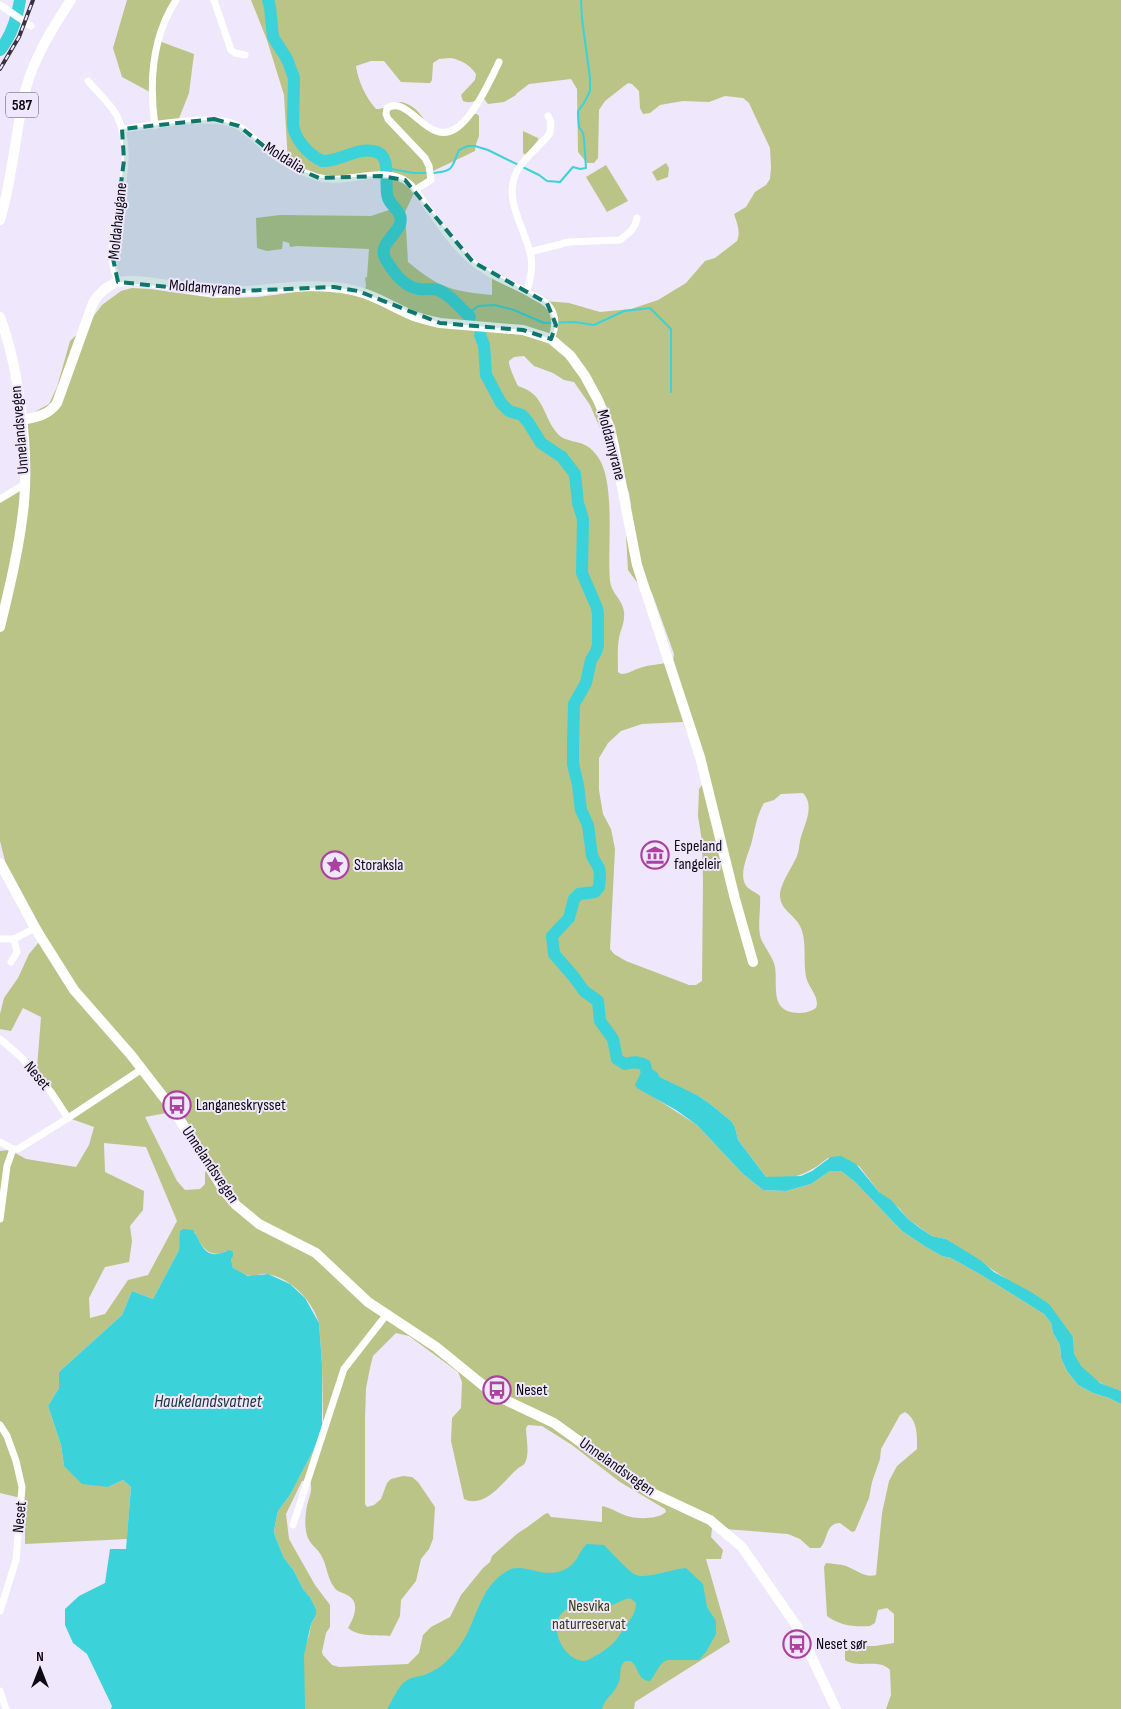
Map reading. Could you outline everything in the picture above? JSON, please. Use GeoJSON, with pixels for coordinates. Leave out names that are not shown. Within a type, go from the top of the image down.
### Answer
{"type":"FeatureCollection","features":[{"type":"Feature","properties":{"kind":"main road","name":"587"},"geometry":{"type":"LineString","coordinates":[[0,220],[10,180],[21,111],[28,81],[50,32],[71,0]]}},
{"type":"Feature","properties":{"kind":"main road","name":"Moldamyrane"},"geometry":{"type":"LineString","coordinates":[[118,282],[134,282],[217,292],[308,286],[347,289],[371,296],[413,316],[440,323],[523,330],[551,339],[570,355],[585,376],[610,428],[637,565],[700,757],[735,899],[754,962]]}},
{"type":"Feature","properties":{"kind":"main road","name":"Moldahaugane"},"geometry":{"type":"LineString","coordinates":[[22,420],[43,415],[49,412],[57,403],[93,303],[104,289],[118,282]]}},
{"type":"Feature","properties":{"kind":"main road","name":"Unnelandsvegen"},"geometry":{"type":"LineString","coordinates":[[0,317],[14,369],[22,420],[25,484],[19,539],[0,627]]}},
{"type":"Feature","properties":{"kind":"main road","name":"Unnelandsvegen"},"geometry":{"type":"LineString","coordinates":[[0,863],[35,928],[74,990],[142,1069],[175,1112],[225,1192],[236,1205],[259,1224],[316,1253],[368,1302],[436,1347],[495,1396],[554,1423],[648,1491],[710,1520],[742,1547],[798,1628],[836,1709]]}},
{"type":"Feature","properties":{"kind":"street"},"geometry":{"type":"LineString","coordinates":[[155,126],[152,72],[165,21],[176,0]]}},
{"type":"Feature","properties":{"kind":"street"},"geometry":{"type":"LineString","coordinates":[[214,0],[232,50],[235,53],[245,55]]}},
{"type":"Feature","properties":{"kind":"street"},"geometry":{"type":"LineString","coordinates":[[1,4],[31,26]]}},
{"type":"Feature","properties":{"kind":"street"},"geometry":{"type":"LineString","coordinates":[[415,190],[431,180],[425,158],[388,119],[386,114],[387,108],[394,105],[401,106],[425,125],[441,133],[451,131],[457,128],[478,102],[499,62]]}},
{"type":"Feature","properties":{"kind":"street","name":"Moldahaugane"},"geometry":{"type":"LineString","coordinates":[[88,81],[116,115],[122,129],[124,160],[112,254],[118,282]]}},
{"type":"Feature","properties":{"kind":"street"},"geometry":{"type":"LineString","coordinates":[[527,292],[532,268],[530,252],[512,195],[514,180],[521,165],[550,133],[551,122],[548,116]]}},
{"type":"Feature","properties":{"kind":"street","name":"Moldalia"},"geometry":{"type":"LineString","coordinates":[[122,129],[209,119],[222,120],[239,126],[286,164],[310,175],[337,180],[380,176],[392,176],[405,180],[415,190],[444,230],[473,262],[496,277],[547,303],[556,325],[551,339]]}},
{"type":"Feature","properties":{"kind":"street"},"geometry":{"type":"LineString","coordinates":[[530,252],[569,242],[620,240],[630,232],[637,218]]}},
{"type":"Feature","properties":{"kind":"street","name":"Unnelandsvegen"},"geometry":{"type":"LineString","coordinates":[[0,499],[25,484]]}},
{"type":"Feature","properties":{"kind":"street"},"geometry":{"type":"LineString","coordinates":[[0,939],[14,939],[35,928]]}},
{"type":"Feature","properties":{"kind":"street"},"geometry":{"type":"LineString","coordinates":[[11,962],[17,952],[14,939]]}},
{"type":"Feature","properties":{"kind":"street","name":"Neset"},"geometry":{"type":"LineString","coordinates":[[0,1039],[22,1058],[52,1092],[68,1118]]}},
{"type":"Feature","properties":{"kind":"street"},"geometry":{"type":"LineString","coordinates":[[0,1142],[13,1149],[24,1146],[142,1069]]}},
{"type":"Feature","properties":{"kind":"street"},"geometry":{"type":"LineString","coordinates":[[0,1219],[7,1166],[13,1149]]}},
{"type":"Feature","properties":{"kind":"street"},"geometry":{"type":"LineString","coordinates":[[293,1524],[344,1369],[387,1314]]}},
{"type":"Feature","properties":{"kind":"street","name":"Neset"},"geometry":{"type":"LineString","coordinates":[[0,1426],[7,1436],[16,1461],[22,1488],[16,1560],[0,1611]]}},
{"type":"Feature","properties":{"kind":"street"},"geometry":{"type":"LineString","coordinates":[[0,1690],[6,1709]]}},
{"type":"Feature","properties":{"kind":"highlighted area"},"geometry":{"type":"Polygon","coordinates":[[[214,119],[239,126],[286,164],[319,178],[381,176],[405,180],[473,262],[547,303],[556,325],[551,339],[523,330],[440,323],[358,291],[334,287],[217,292],[118,282],[112,254],[124,160],[122,129],[214,119]]]}},
{"type":"Feature","properties":{"kind":"green space"},"geometry":{"type":"Polygon","coordinates":[[[127,0],[174,0],[159,41],[194,54],[189,93],[178,121],[154,122],[150,92],[122,77],[113,48],[127,0]]]}},
{"type":"Feature","properties":{"kind":"green space","name":"Nesvika naturreservat"},"geometry":{"type":"Polygon","coordinates":[[[251,0],[1121,0],[1121,1391],[1101,1383],[1082,1369],[1074,1357],[1073,1337],[1008,1280],[946,1239],[932,1236],[908,1219],[899,1208],[879,1192],[859,1166],[828,1158],[800,1175],[784,1178],[766,1177],[738,1140],[735,1127],[731,1121],[697,1095],[661,1079],[649,1070],[648,1066],[649,1094],[697,1125],[743,1174],[763,1190],[786,1191],[811,1184],[830,1171],[841,1171],[854,1181],[902,1231],[942,1256],[951,1258],[983,1276],[1044,1314],[1051,1323],[1053,1333],[1060,1345],[1061,1358],[1067,1371],[1078,1385],[1121,1404],[1121,1709],[886,1709],[891,1695],[890,1670],[885,1666],[856,1664],[845,1660],[845,1646],[875,1646],[894,1643],[894,1614],[887,1608],[878,1610],[875,1623],[870,1626],[848,1625],[837,1622],[827,1616],[824,1567],[826,1563],[839,1564],[864,1575],[876,1575],[882,1513],[889,1481],[897,1466],[917,1449],[915,1424],[905,1412],[900,1415],[881,1449],[869,1498],[855,1531],[852,1532],[840,1523],[835,1524],[829,1529],[820,1548],[810,1548],[800,1539],[788,1534],[712,1528],[711,1537],[723,1550],[721,1559],[706,1559],[730,1642],[635,1702],[634,1709],[275,1709],[304,1668],[304,1649],[311,1624],[316,1615],[316,1609],[310,1597],[284,1558],[274,1530],[278,1511],[290,1495],[313,1451],[323,1421],[319,1323],[306,1298],[292,1285],[276,1276],[262,1274],[252,1276],[241,1273],[233,1268],[231,1259],[226,1251],[215,1254],[210,1253],[203,1247],[195,1232],[181,1231],[179,1250],[153,1299],[132,1291],[122,1315],[59,1372],[59,1388],[48,1406],[61,1445],[64,1466],[108,1487],[123,1480],[131,1487],[127,1539],[25,1544],[25,1525],[21,1498],[0,1493],[0,1151],[10,1150],[26,1159],[76,1167],[89,1145],[94,1127],[66,1117],[37,1068],[41,1017],[23,1008],[11,1031],[0,1029],[0,1014],[4,998],[18,978],[29,954],[45,935],[5,861],[0,841],[0,500],[22,489],[27,416],[49,404],[57,387],[70,341],[86,326],[102,305],[121,291],[132,288],[150,289],[214,298],[233,298],[330,290],[363,297],[369,249],[290,247],[289,243],[283,241],[282,249],[267,251],[257,248],[256,218],[280,215],[371,216],[389,210],[381,188],[381,178],[315,178],[288,163],[284,95],[267,40],[251,0]],[[450,58],[439,59],[433,63],[432,80],[430,83],[401,82],[384,61],[371,61],[356,66],[363,89],[376,109],[384,108],[397,102],[405,103],[418,111],[430,126],[436,130],[452,134],[474,114],[479,116],[479,136],[475,151],[431,172],[432,178],[416,189],[405,212],[408,262],[428,278],[446,287],[492,295],[492,274],[545,301],[569,303],[600,312],[631,309],[658,300],[686,283],[705,261],[715,258],[737,241],[739,231],[734,214],[746,207],[755,192],[766,185],[770,179],[770,148],[749,103],[743,98],[725,96],[709,102],[683,101],[660,105],[650,113],[643,114],[640,108],[639,91],[632,84],[628,83],[605,101],[599,110],[598,158],[594,163],[587,163],[578,152],[577,89],[571,79],[529,84],[504,102],[488,104],[482,96],[473,101],[466,102],[463,101],[461,95],[475,80],[476,74],[468,65],[457,60],[450,58]],[[524,356],[514,357],[509,361],[518,386],[533,394],[538,400],[557,433],[561,437],[593,450],[604,468],[610,517],[610,581],[624,612],[618,642],[618,672],[626,674],[641,667],[673,661],[674,654],[652,593],[648,587],[636,581],[628,570],[626,536],[631,506],[629,493],[615,454],[607,449],[590,405],[574,382],[564,380],[553,373],[534,366],[524,356]],[[683,722],[642,724],[621,731],[608,743],[599,758],[599,790],[603,814],[611,829],[615,849],[610,949],[614,954],[626,961],[689,985],[696,985],[702,981],[703,882],[702,841],[698,816],[699,789],[705,781],[683,722]],[[803,793],[781,794],[774,800],[764,803],[756,822],[745,862],[743,879],[748,887],[760,896],[760,934],[774,964],[779,1003],[789,1012],[798,1013],[816,1008],[817,1001],[807,980],[804,939],[800,926],[782,904],[780,895],[784,880],[798,854],[809,810],[807,798],[803,793]],[[177,1111],[145,1117],[177,1181],[185,1190],[200,1189],[205,1184],[205,1172],[208,1170],[177,1111]],[[104,1143],[105,1172],[144,1191],[143,1210],[130,1226],[132,1241],[129,1262],[105,1267],[89,1298],[90,1318],[105,1314],[128,1280],[148,1275],[177,1221],[146,1147],[104,1143]],[[396,1333],[373,1356],[366,1388],[365,1504],[367,1507],[374,1505],[381,1499],[387,1483],[391,1479],[403,1476],[412,1477],[418,1482],[435,1507],[433,1539],[429,1549],[421,1559],[416,1581],[401,1600],[400,1616],[390,1636],[368,1635],[352,1631],[348,1628],[354,1615],[354,1602],[334,1587],[321,1555],[307,1537],[306,1514],[311,1486],[309,1480],[302,1481],[286,1514],[289,1539],[315,1585],[330,1605],[330,1627],[326,1633],[322,1652],[332,1665],[339,1667],[408,1664],[419,1653],[423,1635],[431,1627],[450,1617],[461,1595],[490,1562],[492,1556],[518,1533],[545,1514],[548,1513],[551,1517],[602,1522],[602,1506],[635,1518],[654,1517],[666,1512],[665,1509],[620,1482],[572,1445],[542,1426],[528,1425],[526,1428],[527,1454],[524,1464],[493,1493],[479,1500],[464,1499],[451,1441],[452,1418],[461,1408],[462,1382],[458,1372],[409,1336],[396,1333]]]}},
{"type":"Feature","properties":{"kind":"green space"},"geometry":{"type":"Polygon","coordinates":[[[523,131],[538,138],[526,155],[523,153],[523,131]]]}},
{"type":"Feature","properties":{"kind":"green space"},"geometry":{"type":"Polygon","coordinates":[[[666,163],[669,168],[668,177],[657,181],[652,172],[666,163]]]}},
{"type":"Feature","properties":{"kind":"green space"},"geometry":{"type":"Polygon","coordinates":[[[606,165],[628,201],[607,212],[586,177],[606,165]]]}},
{"type":"Feature","properties":{"kind":"water"},"geometry":{"type":"Polygon","coordinates":[[[647,1064],[649,1071],[697,1095],[731,1121],[735,1127],[738,1140],[766,1177],[801,1176],[812,1171],[831,1157],[841,1156],[856,1164],[879,1192],[891,1200],[908,1219],[920,1228],[932,1236],[946,1239],[980,1260],[994,1272],[1049,1304],[1073,1337],[1074,1354],[1081,1366],[1100,1383],[1121,1391],[1121,1404],[1078,1385],[1067,1371],[1061,1358],[1060,1345],[1053,1333],[1051,1323],[1044,1314],[983,1276],[951,1258],[942,1256],[902,1231],[854,1181],[841,1171],[830,1171],[811,1184],[786,1191],[763,1190],[743,1174],[697,1125],[676,1110],[637,1088],[635,1085],[644,1066],[647,1064]]]}},
{"type":"Feature","properties":{"kind":"water","name":"Haukelandsvatnet"},"geometry":{"type":"Polygon","coordinates":[[[183,1229],[193,1230],[202,1246],[208,1252],[218,1254],[230,1250],[233,1252],[231,1259],[233,1268],[248,1276],[268,1274],[290,1284],[305,1298],[319,1323],[322,1364],[322,1429],[290,1495],[278,1511],[274,1530],[284,1558],[294,1571],[316,1609],[316,1615],[311,1624],[304,1655],[305,1709],[111,1709],[112,1706],[87,1654],[73,1643],[65,1625],[65,1609],[79,1596],[105,1583],[110,1549],[126,1549],[131,1487],[123,1480],[108,1487],[82,1484],[64,1466],[61,1445],[48,1406],[59,1388],[59,1372],[122,1315],[132,1291],[153,1299],[179,1250],[180,1231],[183,1229]]]}},
{"type":"Feature","properties":{"kind":"water"},"geometry":{"type":"Polygon","coordinates":[[[587,1544],[604,1545],[636,1575],[646,1576],[686,1568],[703,1584],[707,1607],[716,1621],[716,1634],[699,1660],[667,1660],[661,1665],[650,1681],[643,1679],[631,1661],[625,1661],[621,1667],[618,1684],[602,1709],[387,1709],[398,1690],[408,1679],[432,1672],[441,1666],[459,1647],[470,1628],[483,1597],[497,1578],[514,1568],[552,1573],[560,1571],[572,1565],[587,1544]],[[630,1598],[601,1608],[580,1606],[567,1609],[557,1622],[559,1640],[563,1648],[577,1660],[589,1660],[599,1654],[619,1637],[633,1615],[636,1603],[630,1598]]]}},
{"type":"Feature","properties":{"kind":"waterway"},"geometry":{"type":"LineString","coordinates":[[0,50],[8,39],[20,0]]}},
{"type":"Feature","properties":{"kind":"waterway"},"geometry":{"type":"LineString","coordinates":[[268,0],[273,37],[287,59],[294,78],[293,124],[299,141],[307,151],[322,161],[329,161],[360,151],[379,153],[386,163],[388,198],[399,213],[401,220],[398,228],[385,245],[384,255],[386,260],[404,282],[414,288],[436,289],[442,292],[451,298],[470,317]]}},
{"type":"Feature","properties":{"kind":"waterway"},"geometry":{"type":"LineString","coordinates":[[433,173],[449,170],[459,150],[468,146],[488,150],[539,175],[547,181],[560,182],[573,167],[586,168],[584,139],[579,127],[578,111],[590,91],[590,78],[581,0]]}},
{"type":"Feature","properties":{"kind":"waterway"},"geometry":{"type":"LineString","coordinates":[[386,168],[413,173],[428,173]]}},
{"type":"Feature","properties":{"kind":"waterway"},"geometry":{"type":"LineString","coordinates":[[463,310],[473,310],[478,306],[495,305],[514,310],[544,323],[574,322],[594,325],[624,311],[650,308],[671,329],[671,392]]}},
{"type":"Feature","properties":{"kind":"waterway"},"geometry":{"type":"LineString","coordinates":[[480,335],[484,345],[486,375],[501,403],[509,411],[522,415],[541,443],[562,457],[575,474],[578,503],[583,519],[582,573],[597,608],[598,615],[598,645],[591,660],[586,683],[574,704],[573,764],[581,810],[588,825],[592,856],[599,868],[599,887],[595,892],[579,894],[574,899],[569,918],[552,936],[554,954],[584,991],[598,1001],[600,1021],[613,1039],[617,1059],[625,1064],[635,1062],[645,1065],[647,1073],[653,1077]]}},
{"type":"Feature","properties":{"kind":"railway"},"geometry":{"type":"LineString","coordinates":[[0,69],[19,37],[33,0]]}},
{"type":"Feature","properties":{"kind":"place","name":"Espeland fangeleir"},"geometry":{"type":"Point","coordinates":[655,855]}},
{"type":"Feature","properties":{"kind":"place","name":"Storaksla"},"geometry":{"type":"Point","coordinates":[335,865]}},
{"type":"Feature","properties":{"kind":"place","name":"Langaneskrysset"},"geometry":{"type":"Point","coordinates":[177,1105]}},
{"type":"Feature","properties":{"kind":"place","name":"Neset"},"geometry":{"type":"Point","coordinates":[497,1390]}},
{"type":"Feature","properties":{"kind":"place","name":"Neset sør"},"geometry":{"type":"Point","coordinates":[797,1644]}}]}
